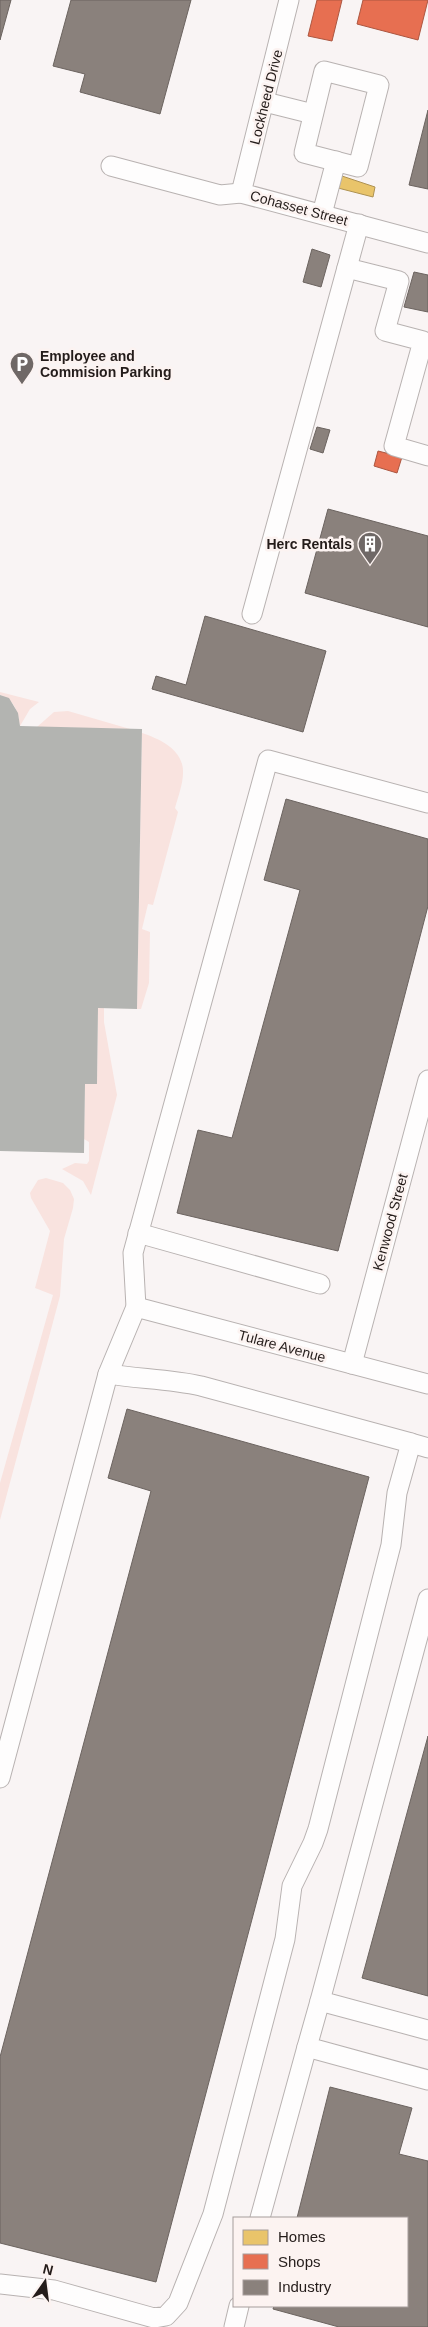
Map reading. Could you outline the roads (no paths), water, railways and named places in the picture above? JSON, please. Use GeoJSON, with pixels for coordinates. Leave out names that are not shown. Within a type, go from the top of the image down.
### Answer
{"type":"FeatureCollection","features":[{"type":"Feature","properties":{"kind":"street","name":"Lockheed Drive"},"geometry":{"type":"LineString","coordinates":[[241,193],[289,0]]}},
{"type":"Feature","properties":{"kind":"street"},"geometry":{"type":"LineString","coordinates":[[324,71],[379,85],[358,167],[304,153],[313,114],[324,71]]}},
{"type":"Feature","properties":{"kind":"street"},"geometry":{"type":"LineString","coordinates":[[265,102],[313,114]]}},
{"type":"Feature","properties":{"kind":"street"},"geometry":{"type":"LineString","coordinates":[[322,214],[336,161]]}},
{"type":"Feature","properties":{"kind":"street","name":"Cohasset Street"},"geometry":{"type":"LineString","coordinates":[[111,166],[220,194],[241,193],[428,243]]}},
{"type":"Feature","properties":{"kind":"street"},"geometry":{"type":"LineString","coordinates":[[252,614],[359,224]]}},
{"type":"Feature","properties":{"kind":"street"},"geometry":{"type":"LineString","coordinates":[[347,268],[399,281],[385,331],[423,341],[394,446],[428,456]]}},
{"type":"Feature","properties":{"kind":"street"},"geometry":{"type":"LineString","coordinates":[[0,1778],[108,1374],[136,1307],[133,1254],[138,1233],[268,760],[428,803]]}},
{"type":"Feature","properties":{"kind":"street","name":"Kenwood Street"},"geometry":{"type":"LineString","coordinates":[[352,1364],[420,1142],[428,1080]]}},
{"type":"Feature","properties":{"kind":"street"},"geometry":{"type":"LineString","coordinates":[[138,1233],[320,1284]]}},
{"type":"Feature","properties":{"kind":"street","name":"Tulare Avenue"},"geometry":{"type":"LineString","coordinates":[[136,1307],[428,1384]]}},
{"type":"Feature","properties":{"kind":"street"},"geometry":{"type":"LineString","coordinates":[[0,2284],[54,2290],[154,2318],[166,2316],[178,2304],[213,2214],[285,1939],[292,1886],[313,1844],[318,1829],[391,1545],[397,1493],[419,1446],[201,1386],[179,1381],[140,1380],[108,1374]]}},
{"type":"Feature","properties":{"kind":"street"},"geometry":{"type":"LineString","coordinates":[[260,2217],[308,2048],[428,1599]]}},
{"type":"Feature","properties":{"kind":"street"},"geometry":{"type":"LineString","coordinates":[[320,2001],[428,2030]]}},
{"type":"Feature","properties":{"kind":"street"},"geometry":{"type":"LineString","coordinates":[[308,2048],[428,2080]]}},
{"type":"Feature","properties":{"kind":"street"},"geometry":{"type":"LineString","coordinates":[[234,2327],[239,2307]]}},
{"type":"Feature","properties":{"kind":"place","name":"Employee and Commision Parking"},"geometry":{"type":"Point","coordinates":[22,385]}},
{"type":"Feature","properties":{"kind":"place","name":"Herc Rentals"},"geometry":{"type":"Point","coordinates":[370,565]}}]}
